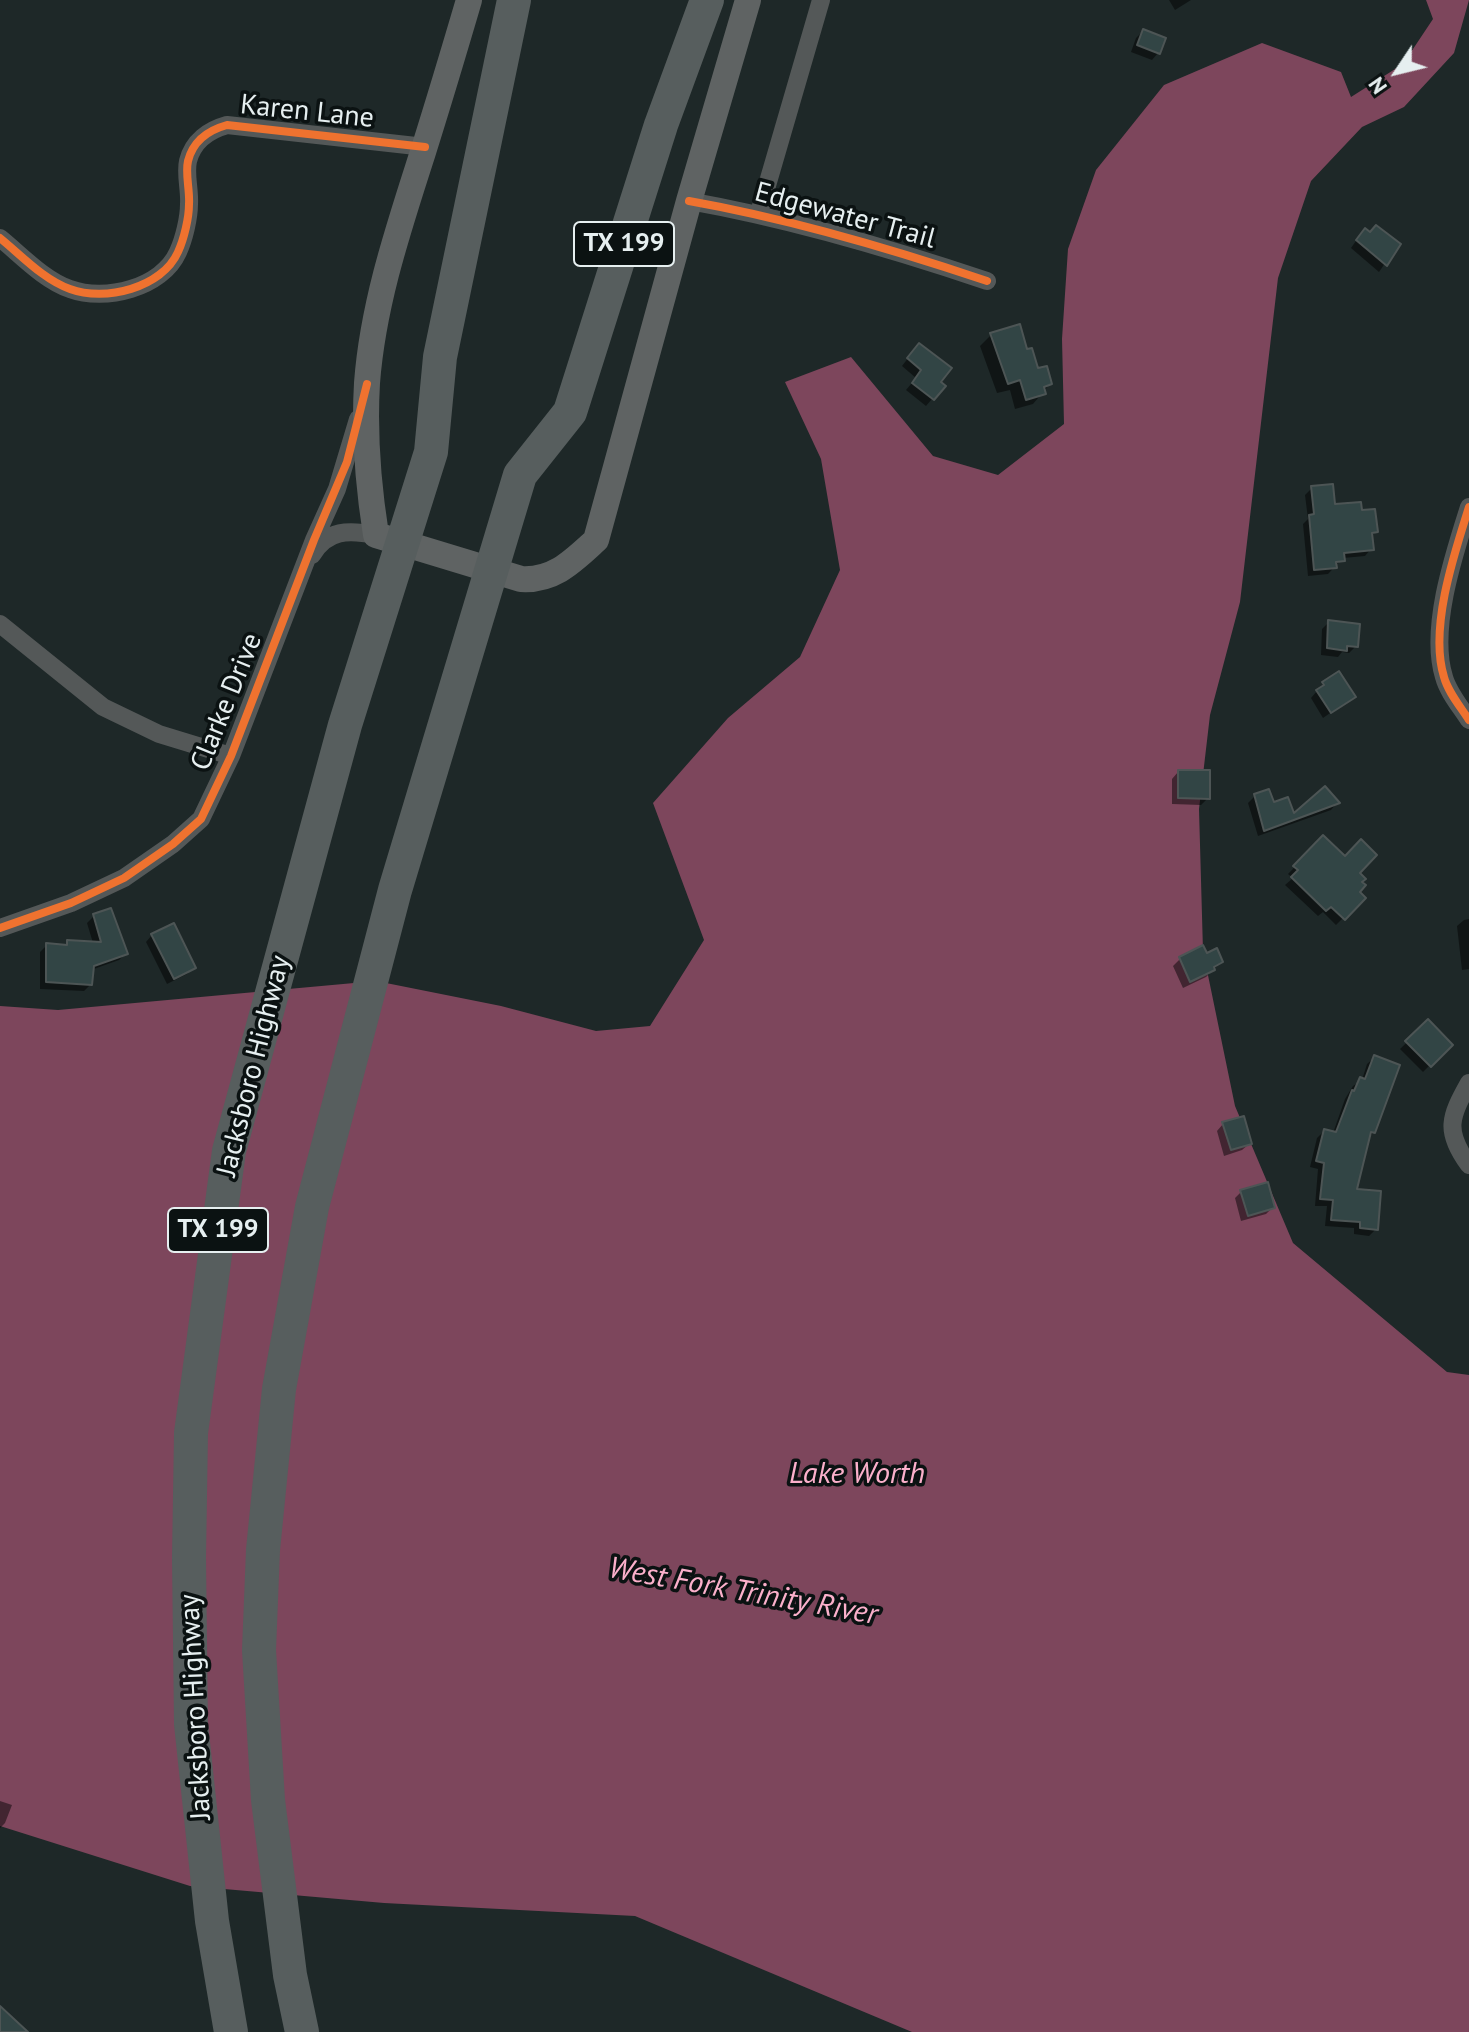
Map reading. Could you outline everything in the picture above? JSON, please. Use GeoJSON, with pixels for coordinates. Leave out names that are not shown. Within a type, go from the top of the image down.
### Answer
{"type":"FeatureCollection","features":[{"type":"Feature","properties":{"kind":"highway","name":"Jacksboro Highway"},"geometry":{"type":"LineString","coordinates":[[231,2032],[212,1921],[191,1724],[189,1558],[191,1433],[229,1151],[345,725],[431,452],[440,357],[514,0]]}},
{"type":"Feature","properties":{"kind":"highway","name":"TX 199"},"geometry":{"type":"LineString","coordinates":[[302,2032],[290,1975],[268,1800],[259,1650],[263,1550],[279,1389],[312,1207],[395,890],[520,475],[570,412],[661,125],[707,0]]}},
{"type":"Feature","properties":{"kind":"main road"},"geometry":{"type":"LineString","coordinates":[[376,535],[367,463],[367,384],[383,282],[469,0]]}},
{"type":"Feature","properties":{"kind":"main road","name":"TX 199"},"geometry":{"type":"LineString","coordinates":[[376,535],[521,579],[536,580],[552,575],[596,540],[748,0]]}},
{"type":"Feature","properties":{"kind":"street"},"geometry":{"type":"LineString","coordinates":[[759,213],[821,0]]}},
{"type":"Feature","properties":{"kind":"street","name":"Karen Lane"},"geometry":{"type":"LineString","coordinates":[[0,238],[53,280],[71,290],[89,293],[141,288],[153,281],[178,254],[189,206],[188,162],[194,148],[212,129],[227,125],[425,147]]}},
{"type":"Feature","properties":{"kind":"street","name":"Edgewater Trail"},"geometry":{"type":"LineString","coordinates":[[689,201],[759,213],[865,241],[987,281]]}},
{"type":"Feature","properties":{"kind":"street","name":"Clarke Drive"},"geometry":{"type":"LineString","coordinates":[[0,928],[105,888],[173,844],[201,819],[231,756],[347,462],[367,384]]}},
{"type":"Feature","properties":{"kind":"street"},"geometry":{"type":"LineString","coordinates":[[1469,507],[1456,546],[1441,620],[1440,662],[1445,681],[1469,720]]}},
{"type":"Feature","properties":{"kind":"street"},"geometry":{"type":"LineString","coordinates":[[306,565],[316,549],[332,535],[355,531],[376,535]]}},
{"type":"Feature","properties":{"kind":"street"},"geometry":{"type":"LineString","coordinates":[[0,624],[85,695],[111,712],[159,734],[231,756]]}},
{"type":"Feature","properties":{"kind":"street"},"geometry":{"type":"LineString","coordinates":[[1469,1083],[1452,1118],[1454,1137],[1469,1165]]}},
{"type":"Feature","properties":{"kind":"water","name":"Lake Worth"},"geometry":{"type":"Polygon","coordinates":[[[1426,0],[1469,0],[1454,53],[1404,107],[1362,127],[1311,181],[1278,278],[1240,602],[1210,715],[1199,809],[1203,951],[1235,1106],[1293,1243],[1447,1372],[1469,1375],[1469,2032],[912,2032],[635,1916],[384,1903],[190,1886],[0,1826],[0,1006],[58,1010],[376,981],[501,1006],[596,1031],[650,1026],[704,940],[653,803],[728,718],[800,657],[840,570],[821,459],[785,382],[851,357],[933,456],[998,475],[1064,424],[1062,339],[1068,249],[1096,170],[1164,85],[1262,43],[1341,72],[1351,97],[1403,64],[1433,19],[1426,0]]]}},
{"type":"Feature","properties":{"kind":"building"},"geometry":{"type":"Polygon","coordinates":[[[1143,29],[1166,38],[1160,54],[1137,45],[1143,29]]]}},
{"type":"Feature","properties":{"kind":"building"},"geometry":{"type":"Polygon","coordinates":[[[1376,225],[1401,244],[1387,266],[1356,240],[1365,228],[1370,232],[1376,225]]]}},
{"type":"Feature","properties":{"kind":"building"},"geometry":{"type":"Polygon","coordinates":[[[1020,324],[1027,349],[1032,348],[1038,368],[1047,366],[1052,384],[1044,387],[1046,394],[1026,400],[1020,380],[1008,384],[990,333],[1020,324]]]}},
{"type":"Feature","properties":{"kind":"building"},"geometry":{"type":"Polygon","coordinates":[[[919,343],[952,368],[941,382],[946,386],[934,400],[912,383],[921,370],[907,358],[919,343]]]}},
{"type":"Feature","properties":{"kind":"building"},"geometry":{"type":"Polygon","coordinates":[[[1333,484],[1335,504],[1361,502],[1362,510],[1375,509],[1378,532],[1372,533],[1374,550],[1344,553],[1345,561],[1336,562],[1337,568],[1314,570],[1309,515],[1314,514],[1311,486],[1333,484]]]}},
{"type":"Feature","properties":{"kind":"building"},"geometry":{"type":"Polygon","coordinates":[[[1328,620],[1360,624],[1358,647],[1347,646],[1347,651],[1327,648],[1328,620]]]}},
{"type":"Feature","properties":{"kind":"building"},"geometry":{"type":"Polygon","coordinates":[[[1339,671],[1356,697],[1331,713],[1316,690],[1339,671]]]}},
{"type":"Feature","properties":{"kind":"building"},"geometry":{"type":"Polygon","coordinates":[[[1178,770],[1210,770],[1210,799],[1178,798],[1178,770]]]}},
{"type":"Feature","properties":{"kind":"building"},"geometry":{"type":"Polygon","coordinates":[[[1325,786],[1340,803],[1264,831],[1254,794],[1269,789],[1274,802],[1288,797],[1294,813],[1325,786]]]}},
{"type":"Feature","properties":{"kind":"building"},"geometry":{"type":"Polygon","coordinates":[[[1323,835],[1345,856],[1361,839],[1377,855],[1360,873],[1366,879],[1362,882],[1366,885],[1360,892],[1366,898],[1345,920],[1331,907],[1326,911],[1291,877],[1298,870],[1293,866],[1323,835]]]}},
{"type":"Feature","properties":{"kind":"building"},"geometry":{"type":"Polygon","coordinates":[[[111,908],[128,954],[94,966],[92,985],[46,982],[46,943],[67,945],[67,940],[101,942],[93,914],[111,908]]]}},
{"type":"Feature","properties":{"kind":"building"},"geometry":{"type":"Polygon","coordinates":[[[174,923],[196,968],[174,979],[151,934],[174,923]]]}},
{"type":"Feature","properties":{"kind":"building"},"geometry":{"type":"Polygon","coordinates":[[[1203,945],[1207,953],[1217,948],[1223,962],[1214,967],[1215,970],[1190,982],[1179,957],[1203,945]]]}},
{"type":"Feature","properties":{"kind":"building"},"geometry":{"type":"Polygon","coordinates":[[[1428,1019],[1453,1045],[1431,1067],[1405,1041],[1428,1019]]]}},
{"type":"Feature","properties":{"kind":"building"},"geometry":{"type":"Polygon","coordinates":[[[1374,1055],[1400,1065],[1375,1133],[1371,1132],[1357,1189],[1381,1191],[1378,1230],[1360,1228],[1360,1222],[1331,1220],[1333,1200],[1320,1199],[1324,1163],[1316,1161],[1324,1129],[1336,1132],[1352,1090],[1360,1077],[1365,1079],[1374,1055]]]}},
{"type":"Feature","properties":{"kind":"building"},"geometry":{"type":"Polygon","coordinates":[[[1244,1116],[1252,1144],[1231,1150],[1222,1122],[1244,1116]]]}},
{"type":"Feature","properties":{"kind":"building"},"geometry":{"type":"Polygon","coordinates":[[[1268,1182],[1275,1208],[1248,1216],[1240,1190],[1268,1182]]]}},
{"type":"Feature","properties":{"kind":"building"},"geometry":{"type":"Polygon","coordinates":[[[0,2006],[28,2032],[0,2032],[0,2006]]]}},
{"type":"Feature","properties":{"kind":"cycle path"},"geometry":{"type":"LineString","coordinates":[[0,238],[42,273],[70,289],[99,294],[131,289],[159,275],[178,252],[188,216],[187,171],[190,154],[198,142],[214,130],[227,125],[425,147]]}},
{"type":"Feature","properties":{"kind":"cycle path"},"geometry":{"type":"LineString","coordinates":[[689,201],[840,235],[987,281]]}},
{"type":"Feature","properties":{"kind":"cycle path"},"geometry":{"type":"LineString","coordinates":[[0,928],[71,903],[124,878],[173,844],[201,819],[231,756],[347,462],[367,384]]}},
{"type":"Feature","properties":{"kind":"cycle path"},"geometry":{"type":"LineString","coordinates":[[1469,507],[1445,592],[1439,637],[1446,683],[1469,720]]}},
{"type":"Feature","properties":{"kind":"water label","name":"West Fork Trinity River"},"geometry":{"type":"Point","coordinates":[743,1592]}}]}
